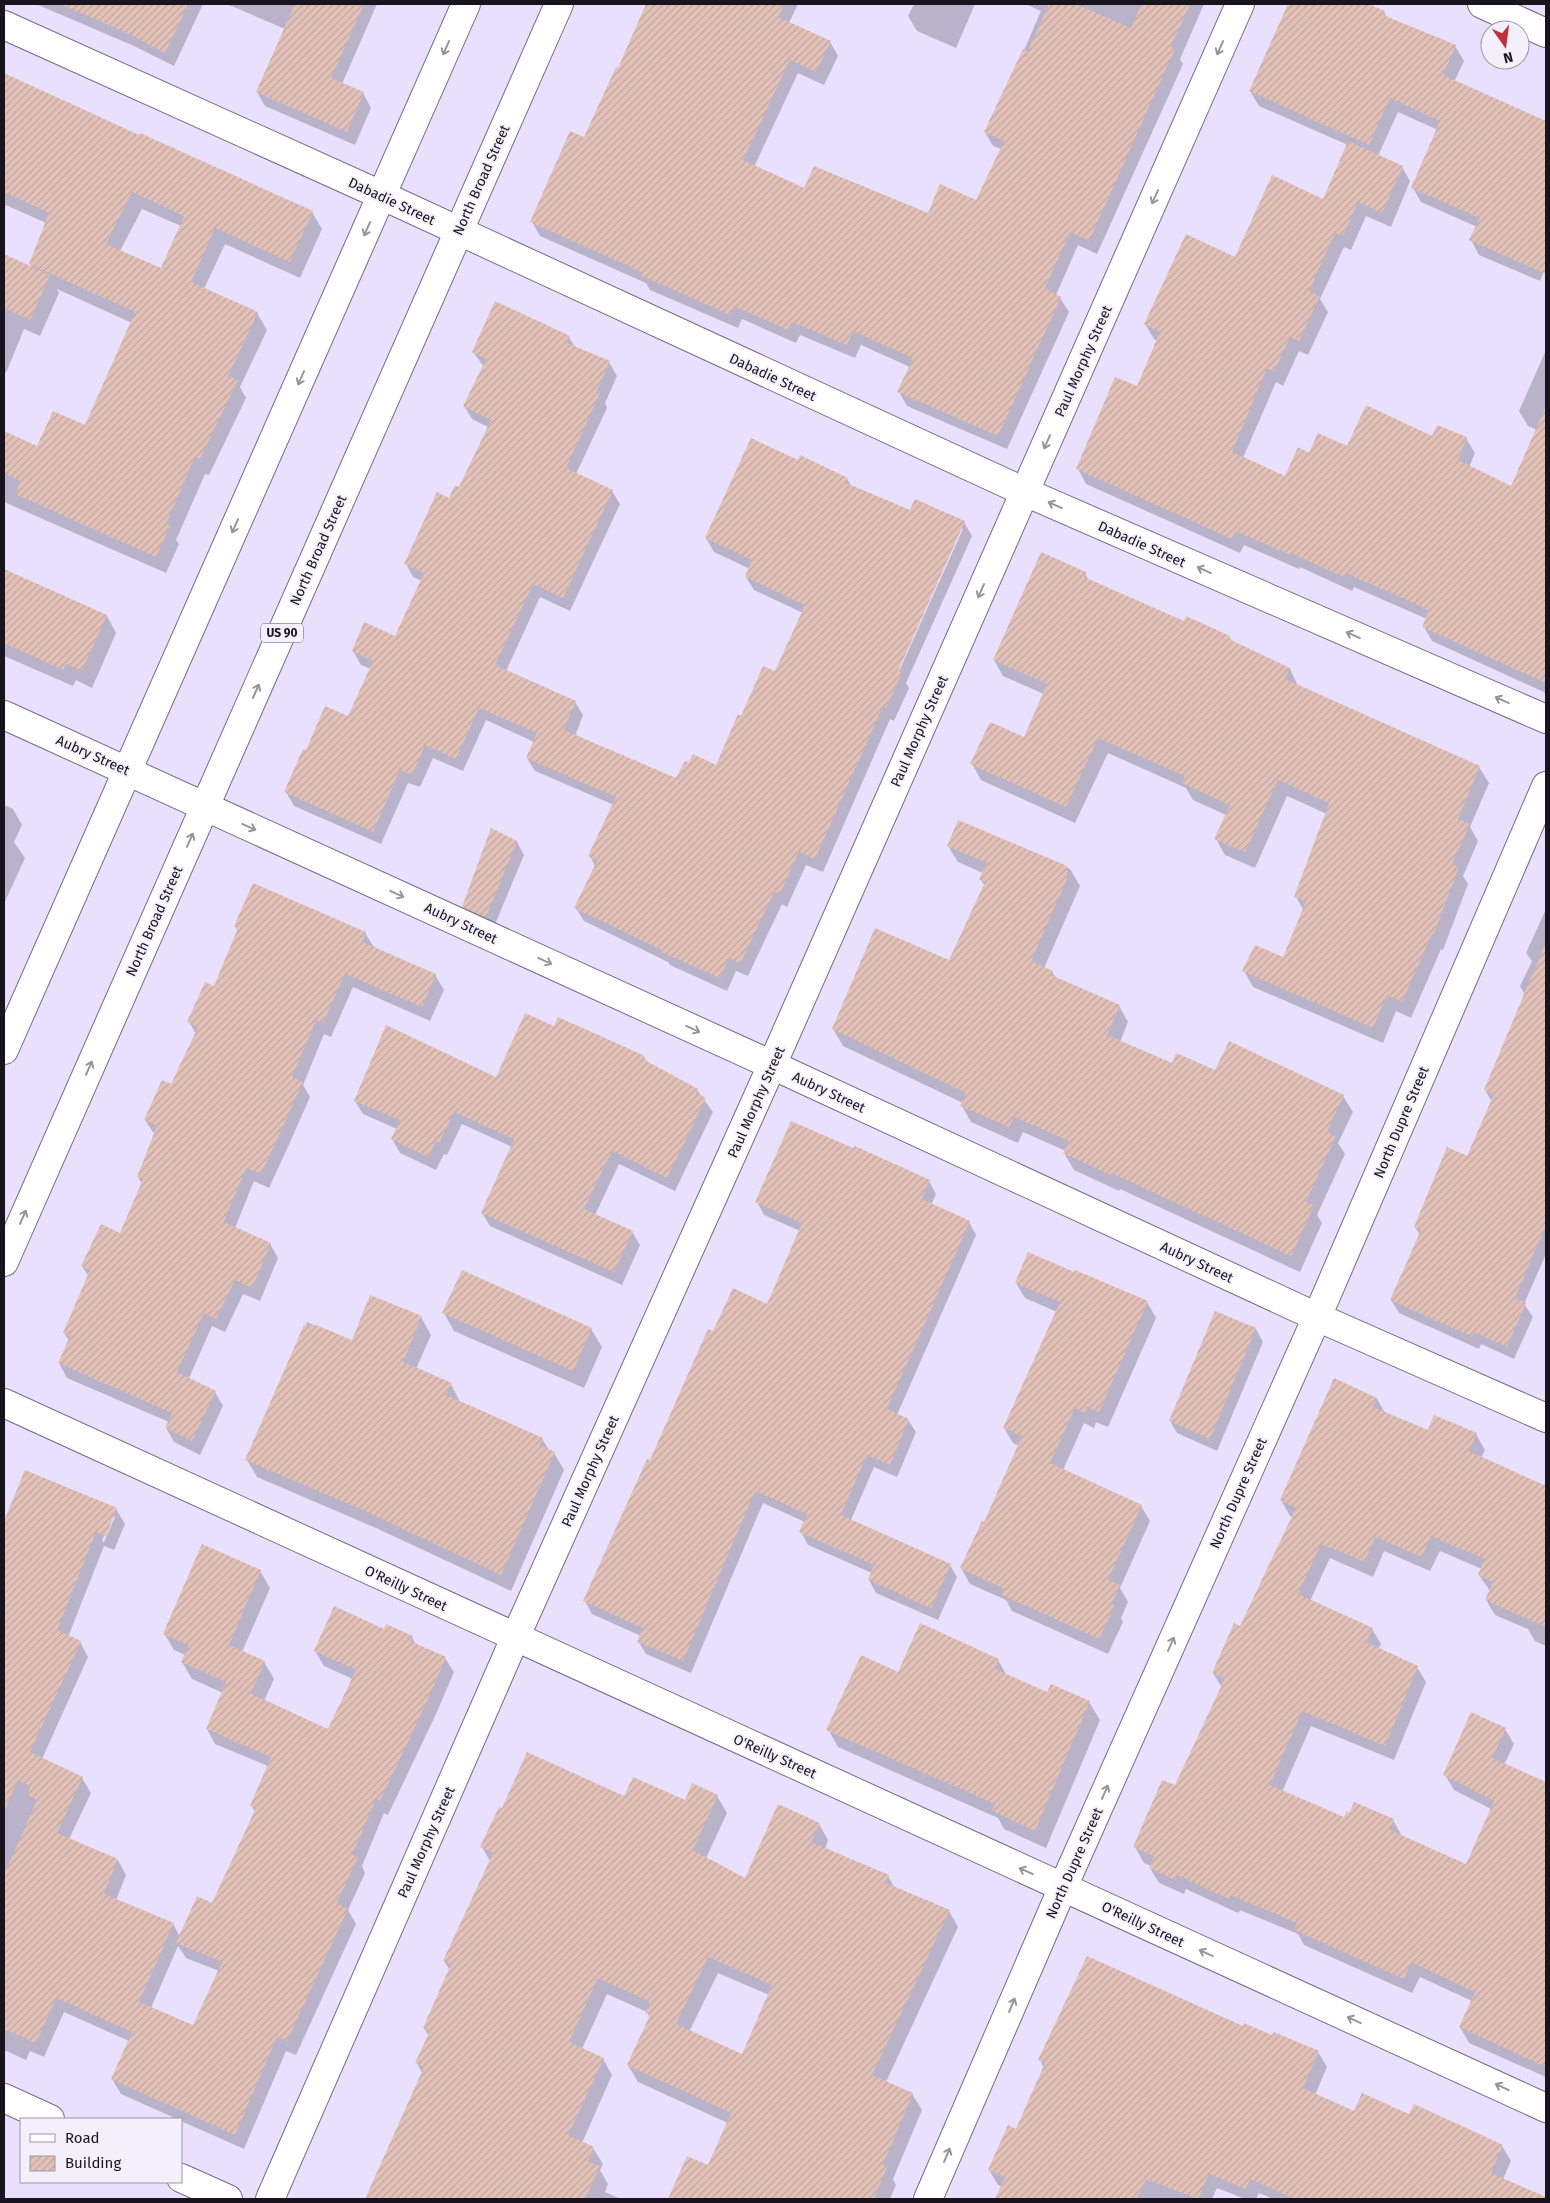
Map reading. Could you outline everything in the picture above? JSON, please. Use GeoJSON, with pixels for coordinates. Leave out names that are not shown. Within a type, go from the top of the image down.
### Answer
{"type":"FeatureCollection","features":[{"type":"Feature","properties":{"kind":"street"},"geometry":{"type":"LineString","coordinates":[[4,1050],[466,4]]}},
{"type":"Feature","properties":{"kind":"street","name":"North Broad Street"},"geometry":{"type":"LineString","coordinates":[[4,1262],[559,4]]}},
{"type":"Feature","properties":{"kind":"street","name":"Paul Morphy Street"},"geometry":{"type":"LineString","coordinates":[[270,2199],[515,1638],[772,1065],[1240,4]]}},
{"type":"Feature","properties":{"kind":"street"},"geometry":{"type":"LineString","coordinates":[[1482,4],[1546,33]]}},
{"type":"Feature","properties":{"kind":"street","name":"Dabadie Street"},"geometry":{"type":"LineString","coordinates":[[4,25],[381,195],[1025,492],[1546,719]]}},
{"type":"Feature","properties":{"kind":"street","name":"Aubry Street"},"geometry":{"type":"LineString","coordinates":[[4,715],[772,1065],[1317,1317],[1546,1418]]}},
{"type":"Feature","properties":{"kind":"street","name":"North Dupre Street"},"geometry":{"type":"LineString","coordinates":[[928,2199],[1063,1887],[1317,1317],[1546,786]]}},
{"type":"Feature","properties":{"kind":"street","name":"O'Reilly Street"},"geometry":{"type":"LineString","coordinates":[[4,1403],[1546,2108]]}},
{"type":"Feature","properties":{"kind":"street"},"geometry":{"type":"LineString","coordinates":[[4,2098],[48,2118]]}},
{"type":"Feature","properties":{"kind":"street"},"geometry":{"type":"LineString","coordinates":[[182,2178],[228,2199]]}},
{"type":"Feature","properties":{"kind":"building"},"geometry":{"type":"Polygon","coordinates":[[[60,4],[188,4],[165,53],[125,32],[60,4]]]}},
{"type":"Feature","properties":{"kind":"building"},"geometry":{"type":"Polygon","coordinates":[[[295,4],[364,4],[331,78],[364,92],[347,132],[256,92],[295,4]]]}},
{"type":"Feature","properties":{"kind":"building"},"geometry":{"type":"Polygon","coordinates":[[[646,4],[784,4],[778,17],[831,41],[816,72],[790,60],[743,160],[804,188],[814,166],[928,213],[940,184],[976,200],[1004,141],[984,132],[1023,49],[1028,51],[1049,4],[1076,4],[1131,28],[1141,4],[1190,4],[1171,47],[1175,49],[1089,241],[1070,232],[1045,288],[1061,297],[998,436],[897,392],[913,358],[853,331],[847,345],[792,322],[788,330],[734,306],[730,315],[640,275],[642,272],[530,222],[570,131],[584,137],[616,67],[618,68],[646,4]]]}},
{"type":"Feature","properties":{"kind":"building"},"geometry":{"type":"Polygon","coordinates":[[[1288,4],[1368,4],[1385,11],[1383,15],[1456,45],[1443,75],[1546,121],[1546,274],[1469,240],[1480,218],[1411,188],[1440,121],[1390,98],[1369,145],[1249,91],[1288,4]]]}},
{"type":"Feature","properties":{"kind":"building"},"geometry":{"type":"Polygon","coordinates":[[[4,73],[139,135],[140,133],[313,211],[290,262],[215,228],[191,282],[258,312],[228,376],[238,380],[200,459],[195,457],[166,524],[170,526],[156,557],[15,494],[21,481],[4,473],[4,431],[37,446],[53,411],[85,425],[135,312],[29,264],[49,213],[4,192],[4,73]],[[132,192],[106,244],[161,268],[184,216],[132,192]]]}},
{"type":"Feature","properties":{"kind":"building"},"geometry":{"type":"Polygon","coordinates":[[[1348,141],[1403,166],[1382,213],[1358,202],[1343,236],[1335,233],[1309,291],[1320,296],[1299,341],[1290,337],[1274,372],[1267,368],[1232,452],[1285,476],[1298,447],[1309,453],[1318,433],[1347,446],[1366,405],[1432,436],[1437,425],[1467,437],[1458,460],[1511,486],[1546,406],[1546,683],[1422,627],[1429,610],[1346,573],[1344,577],[1291,553],[1291,555],[1235,531],[1232,539],[1076,469],[1115,377],[1137,386],[1160,332],[1144,324],[1186,234],[1235,257],[1272,175],[1323,199],[1348,141]]]}},
{"type":"Feature","properties":{"kind":"building"},"geometry":{"type":"Polygon","coordinates":[[[4,254],[50,275],[30,320],[4,308],[4,254]]]}},
{"type":"Feature","properties":{"kind":"building"},"geometry":{"type":"Polygon","coordinates":[[[495,301],[570,336],[567,343],[610,361],[597,391],[600,393],[566,468],[613,490],[563,598],[533,584],[495,665],[576,701],[564,730],[676,778],[685,761],[689,762],[693,754],[716,765],[738,714],[741,716],[763,666],[775,671],[805,605],[745,577],[752,560],[705,538],[751,438],[798,460],[800,455],[848,478],[846,483],[910,510],[915,499],[965,521],[898,671],[902,673],[886,708],[883,706],[815,859],[799,852],[780,894],[774,892],[740,964],[729,958],[720,978],[661,952],[662,950],[574,908],[597,861],[588,856],[616,797],[526,758],[537,733],[479,708],[456,759],[425,745],[412,775],[400,770],[373,832],[284,792],[303,749],[306,750],[325,706],[348,716],[373,661],[352,651],[364,622],[395,636],[424,573],[404,564],[437,492],[449,498],[455,485],[459,487],[491,420],[463,406],[486,359],[472,352],[495,301]]]}},
{"type":"Feature","properties":{"kind":"building"},"geometry":{"type":"Polygon","coordinates":[[[1041,552],[1086,572],[1084,577],[1184,621],[1186,616],[1230,636],[1229,639],[1290,668],[1285,679],[1480,766],[1458,819],[1470,824],[1452,864],[1459,867],[1434,934],[1432,934],[1402,1002],[1387,995],[1373,1028],[1242,971],[1255,945],[1283,957],[1306,901],[1294,897],[1329,803],[1278,780],[1245,852],[1214,839],[1230,805],[1182,783],[1185,776],[1098,738],[1066,807],[970,764],[990,722],[1024,737],[1047,684],[993,660],[1041,552]]]}},
{"type":"Feature","properties":{"kind":"building"},"geometry":{"type":"Polygon","coordinates":[[[4,569],[107,615],[82,671],[66,664],[63,670],[4,643],[4,569]]]}},
{"type":"Feature","properties":{"kind":"building"},"geometry":{"type":"Polygon","coordinates":[[[958,820],[1067,866],[1067,879],[1031,961],[1053,971],[1051,975],[1120,1005],[1107,1035],[1172,1063],[1176,1053],[1215,1070],[1229,1041],[1344,1095],[1327,1132],[1336,1136],[1306,1202],[1314,1206],[1291,1256],[1111,1173],[1110,1175],[1063,1153],[1069,1141],[1014,1117],[1009,1127],[960,1106],[966,1093],[832,1029],[875,928],[949,960],[985,882],[979,879],[987,863],[947,846],[958,820]]]}},
{"type":"Feature","properties":{"kind":"building"},"geometry":{"type":"Polygon","coordinates":[[[491,828],[517,841],[486,917],[462,907],[491,828]]]}},
{"type":"Feature","properties":{"kind":"building"},"geometry":{"type":"Polygon","coordinates":[[[253,883],[366,932],[362,942],[436,974],[422,1007],[345,974],[323,1023],[316,1020],[292,1077],[303,1082],[279,1135],[261,1174],[246,1168],[224,1222],[271,1243],[252,1288],[235,1280],[216,1319],[204,1313],[177,1372],[216,1391],[192,1441],[165,1428],[172,1413],[58,1363],[70,1336],[63,1333],[90,1270],[81,1266],[101,1224],[120,1233],[143,1179],[137,1177],[157,1126],[144,1120],[162,1080],[171,1084],[198,1027],[187,1022],[205,982],[214,986],[238,928],[234,926],[253,883]]]}},
{"type":"Feature","properties":{"kind":"building"},"geometry":{"type":"Polygon","coordinates":[[[1546,942],[1546,1225],[1515,1298],[1526,1303],[1507,1347],[1474,1332],[1472,1337],[1390,1300],[1421,1230],[1414,1227],[1447,1147],[1467,1156],[1494,1094],[1484,1090],[1546,942]]]}},
{"type":"Feature","properties":{"kind":"building"},"geometry":{"type":"Polygon","coordinates":[[[525,1013],[554,1026],[558,1017],[645,1056],[643,1059],[698,1089],[696,1093],[706,1098],[667,1178],[612,1151],[584,1209],[633,1231],[614,1272],[481,1213],[514,1139],[454,1112],[439,1143],[436,1141],[428,1157],[391,1139],[400,1120],[354,1101],[386,1025],[496,1077],[525,1013]]]}},
{"type":"Feature","properties":{"kind":"building"},"geometry":{"type":"Polygon","coordinates":[[[791,1121],[853,1148],[855,1146],[930,1180],[922,1199],[970,1221],[887,1409],[909,1419],[890,1465],[867,1455],[841,1515],[951,1564],[931,1608],[868,1580],[874,1565],[799,1532],[807,1514],[755,1491],[683,1661],[637,1642],[643,1628],[583,1601],[647,1459],[650,1460],[708,1329],[713,1331],[733,1288],[767,1304],[802,1223],[755,1202],[791,1121]]]}},
{"type":"Feature","properties":{"kind":"building"},"geometry":{"type":"Polygon","coordinates":[[[1028,1252],[1148,1301],[1099,1412],[1087,1407],[1085,1413],[1075,1408],[1050,1463],[1142,1505],[1108,1580],[1120,1585],[1112,1604],[1115,1605],[1099,1639],[1002,1595],[1004,1589],[960,1568],[982,1521],[984,1522],[1022,1436],[1003,1428],[1060,1302],[1015,1283],[1028,1252]]]}},
{"type":"Feature","properties":{"kind":"building"},"geometry":{"type":"Polygon","coordinates":[[[462,1270],[592,1328],[573,1371],[442,1313],[462,1270]]]}},
{"type":"Feature","properties":{"kind":"building"},"geometry":{"type":"Polygon","coordinates":[[[370,1295],[422,1316],[403,1362],[452,1383],[446,1395],[543,1438],[540,1445],[555,1452],[501,1575],[365,1511],[245,1460],[304,1325],[316,1325],[352,1340],[370,1295]]]}},
{"type":"Feature","properties":{"kind":"building"},"geometry":{"type":"Polygon","coordinates":[[[1215,1311],[1256,1328],[1210,1439],[1169,1421],[1215,1311]]]}},
{"type":"Feature","properties":{"kind":"building"},"geometry":{"type":"Polygon","coordinates":[[[1334,1378],[1377,1398],[1373,1407],[1428,1430],[1434,1415],[1477,1433],[1469,1451],[1546,1486],[1546,1627],[1485,1600],[1493,1582],[1478,1575],[1484,1559],[1431,1536],[1422,1557],[1375,1537],[1365,1562],[1321,1544],[1298,1594],[1373,1628],[1366,1642],[1418,1666],[1385,1746],[1302,1711],[1270,1785],[1344,1817],[1347,1811],[1349,1813],[1354,1802],[1394,1819],[1390,1830],[1466,1864],[1494,1801],[1443,1775],[1471,1712],[1506,1728],[1492,1758],[1546,1782],[1546,2067],[1459,2027],[1475,1992],[1411,1962],[1404,1979],[1294,1930],[1297,1923],[1231,1895],[1229,1899],[1177,1875],[1175,1880],[1149,1868],[1154,1856],[1133,1847],[1162,1780],[1175,1785],[1225,1678],[1212,1673],[1234,1623],[1240,1626],[1296,1508],[1280,1500],[1334,1378]]]}},
{"type":"Feature","properties":{"kind":"building"},"geometry":{"type":"Polygon","coordinates":[[[25,1470],[117,1508],[106,1536],[96,1532],[57,1630],[81,1641],[30,1752],[83,1777],[57,1833],[118,1859],[104,1894],[174,1923],[139,2002],[193,2025],[222,1962],[176,1943],[197,1896],[212,1903],[256,1808],[250,1806],[271,1757],[206,1729],[226,1682],[328,1729],[356,1670],[314,1651],[334,1606],[384,1629],[386,1624],[413,1636],[410,1641],[446,1657],[380,1801],[376,1799],[352,1855],[358,1857],[337,1903],[348,1909],[287,2041],[277,2037],[235,2135],[111,2079],[132,2032],[56,1998],[36,2043],[4,2029],[4,1875],[37,1800],[27,1795],[30,1786],[18,1780],[4,1811],[4,1521],[25,1470]]]}},
{"type":"Feature","properties":{"kind":"building"},"geometry":{"type":"Polygon","coordinates":[[[202,1544],[261,1570],[229,1645],[265,1661],[251,1693],[181,1662],[189,1645],[163,1634],[202,1544]]]}},
{"type":"Feature","properties":{"kind":"building"},"geometry":{"type":"Polygon","coordinates":[[[920,1623],[999,1659],[995,1669],[1047,1692],[1051,1684],[1090,1701],[1035,1831],[992,1811],[995,1804],[826,1730],[861,1655],[898,1672],[920,1623]]]}},
{"type":"Feature","properties":{"kind":"building"},"geometry":{"type":"Polygon","coordinates":[[[527,1752],[624,1796],[633,1777],[685,1800],[692,1783],[718,1795],[693,1850],[745,1878],[778,1804],[820,1823],[811,1842],[889,1875],[886,1883],[950,1910],[872,2075],[913,2093],[883,2165],[887,2167],[874,2199],[668,2199],[687,2156],[708,2165],[731,2113],[627,2065],[650,2015],[645,2013],[650,2002],[598,1978],[569,2042],[604,2058],[568,2135],[594,2147],[588,2162],[600,2166],[585,2199],[365,2199],[424,2067],[415,2063],[430,2031],[423,2028],[451,1964],[443,1961],[493,1853],[480,1847],[499,1807],[502,1808],[527,1752]],[[708,1957],[676,2024],[742,2054],[772,1985],[708,1957]]]}},
{"type":"Feature","properties":{"kind":"building"},"geometry":{"type":"Polygon","coordinates":[[[1087,1956],[1243,2026],[1244,2023],[1272,2035],[1274,2032],[1319,2051],[1303,2088],[1354,2111],[1362,2093],[1409,2114],[1414,2104],[1503,2145],[1491,2173],[1546,2197],[1546,2199],[1295,2199],[1250,2179],[1246,2189],[1209,2174],[1198,2199],[1146,2179],[1137,2199],[995,2199],[1005,2177],[988,2170],[1008,2125],[1016,2129],[1045,2063],[1038,2060],[1087,1956]]]}}]}
